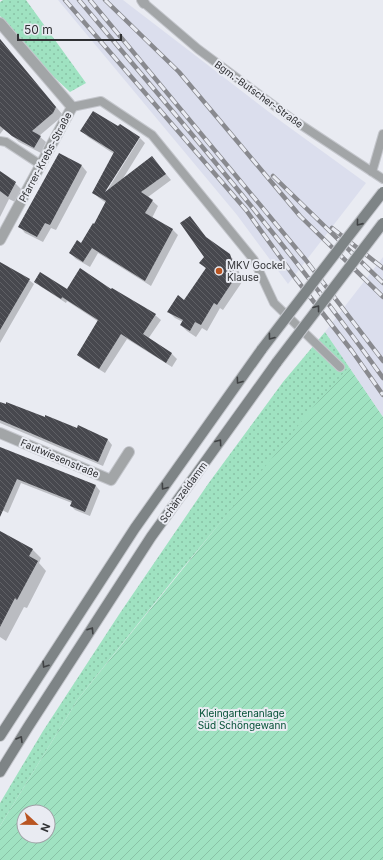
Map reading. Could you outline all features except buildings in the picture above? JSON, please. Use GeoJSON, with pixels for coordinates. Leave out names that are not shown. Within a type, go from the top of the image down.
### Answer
{"type":"FeatureCollection","features":[{"type":"Feature","properties":{"kind":"main road","name":"Schänzeldamm"},"geometry":{"type":"LineString","coordinates":[[0,736],[134,528],[262,349],[383,192]]}},
{"type":"Feature","properties":{"kind":"main road","name":"Schänzeldamm"},"geometry":{"type":"LineString","coordinates":[[0,772],[151,537],[277,362],[383,224]]}},
{"type":"Feature","properties":{"kind":"street","name":"Pfarrer-Krebs-Straße"},"geometry":{"type":"LineString","coordinates":[[0,23],[72,107],[0,240]]}},
{"type":"Feature","properties":{"kind":"street","name":"Fautwiesenstraße"},"geometry":{"type":"LineString","coordinates":[[0,433],[111,480],[129,452]]}},
{"type":"Feature","properties":{"kind":"lane","name":"Bgm.-Butscher-Straße"},"geometry":{"type":"LineString","coordinates":[[143,2],[198,49],[292,120],[383,179]]}},
{"type":"Feature","properties":{"kind":"lane"},"geometry":{"type":"LineString","coordinates":[[72,107],[101,101],[152,135],[254,260],[274,303],[340,367]]}},
{"type":"Feature","properties":{"kind":"lane"},"geometry":{"type":"LineString","coordinates":[[372,172],[383,134]]}},
{"type":"Feature","properties":{"kind":"lane"},"geometry":{"type":"LineString","coordinates":[[0,141],[6,142],[41,165]]}},
{"type":"Feature","properties":{"kind":"shaded area"},"geometry":{"type":"Polygon","coordinates":[[[58,0],[123,0],[282,122],[366,183],[288,284],[237,215],[58,0]]]}},
{"type":"Feature","properties":{"kind":"shaded area"},"geometry":{"type":"Polygon","coordinates":[[[383,257],[383,417],[325,332],[383,257]]]}},
{"type":"Feature","properties":{"kind":"green space"},"geometry":{"type":"Polygon","coordinates":[[[3,0],[26,0],[86,83],[70,92],[42,66],[0,16],[0,2],[3,0]]]}},
{"type":"Feature","properties":{"kind":"green space"},"geometry":{"type":"Polygon","coordinates":[[[325,332],[349,367],[177,575],[78,699],[0,826],[0,803],[43,731],[120,613],[208,484],[283,382],[325,332]]]}},
{"type":"Feature","properties":{"kind":"green space","name":"Kleingartenanlage Süd Schöngewann"},"geometry":{"type":"Polygon","coordinates":[[[349,367],[383,417],[383,860],[0,860],[0,826],[78,699],[314,406],[349,367]]]}},
{"type":"Feature","properties":{"kind":"railway"},"geometry":{"type":"LineString","coordinates":[[65,0],[246,210],[293,275],[352,351],[383,395]]}},
{"type":"Feature","properties":{"kind":"railway"},"geometry":{"type":"LineString","coordinates":[[79,0],[273,233],[383,378]]}},
{"type":"Feature","properties":{"kind":"railway"},"geometry":{"type":"LineString","coordinates":[[90,0],[305,259],[383,361]]}},
{"type":"Feature","properties":{"kind":"railway"},"geometry":{"type":"LineString","coordinates":[[105,0],[179,72],[300,216],[383,297]]}},
{"type":"Feature","properties":{"kind":"railway"},"geometry":{"type":"LineString","coordinates":[[273,176],[383,283]]}},
{"type":"Feature","properties":{"kind":"railway"},"geometry":{"type":"LineString","coordinates":[[332,228],[383,268]]}},
{"type":"Feature","properties":{"kind":"place","name":"MKV Gockel Klause"},"geometry":{"type":"Point","coordinates":[219,271]}}]}
